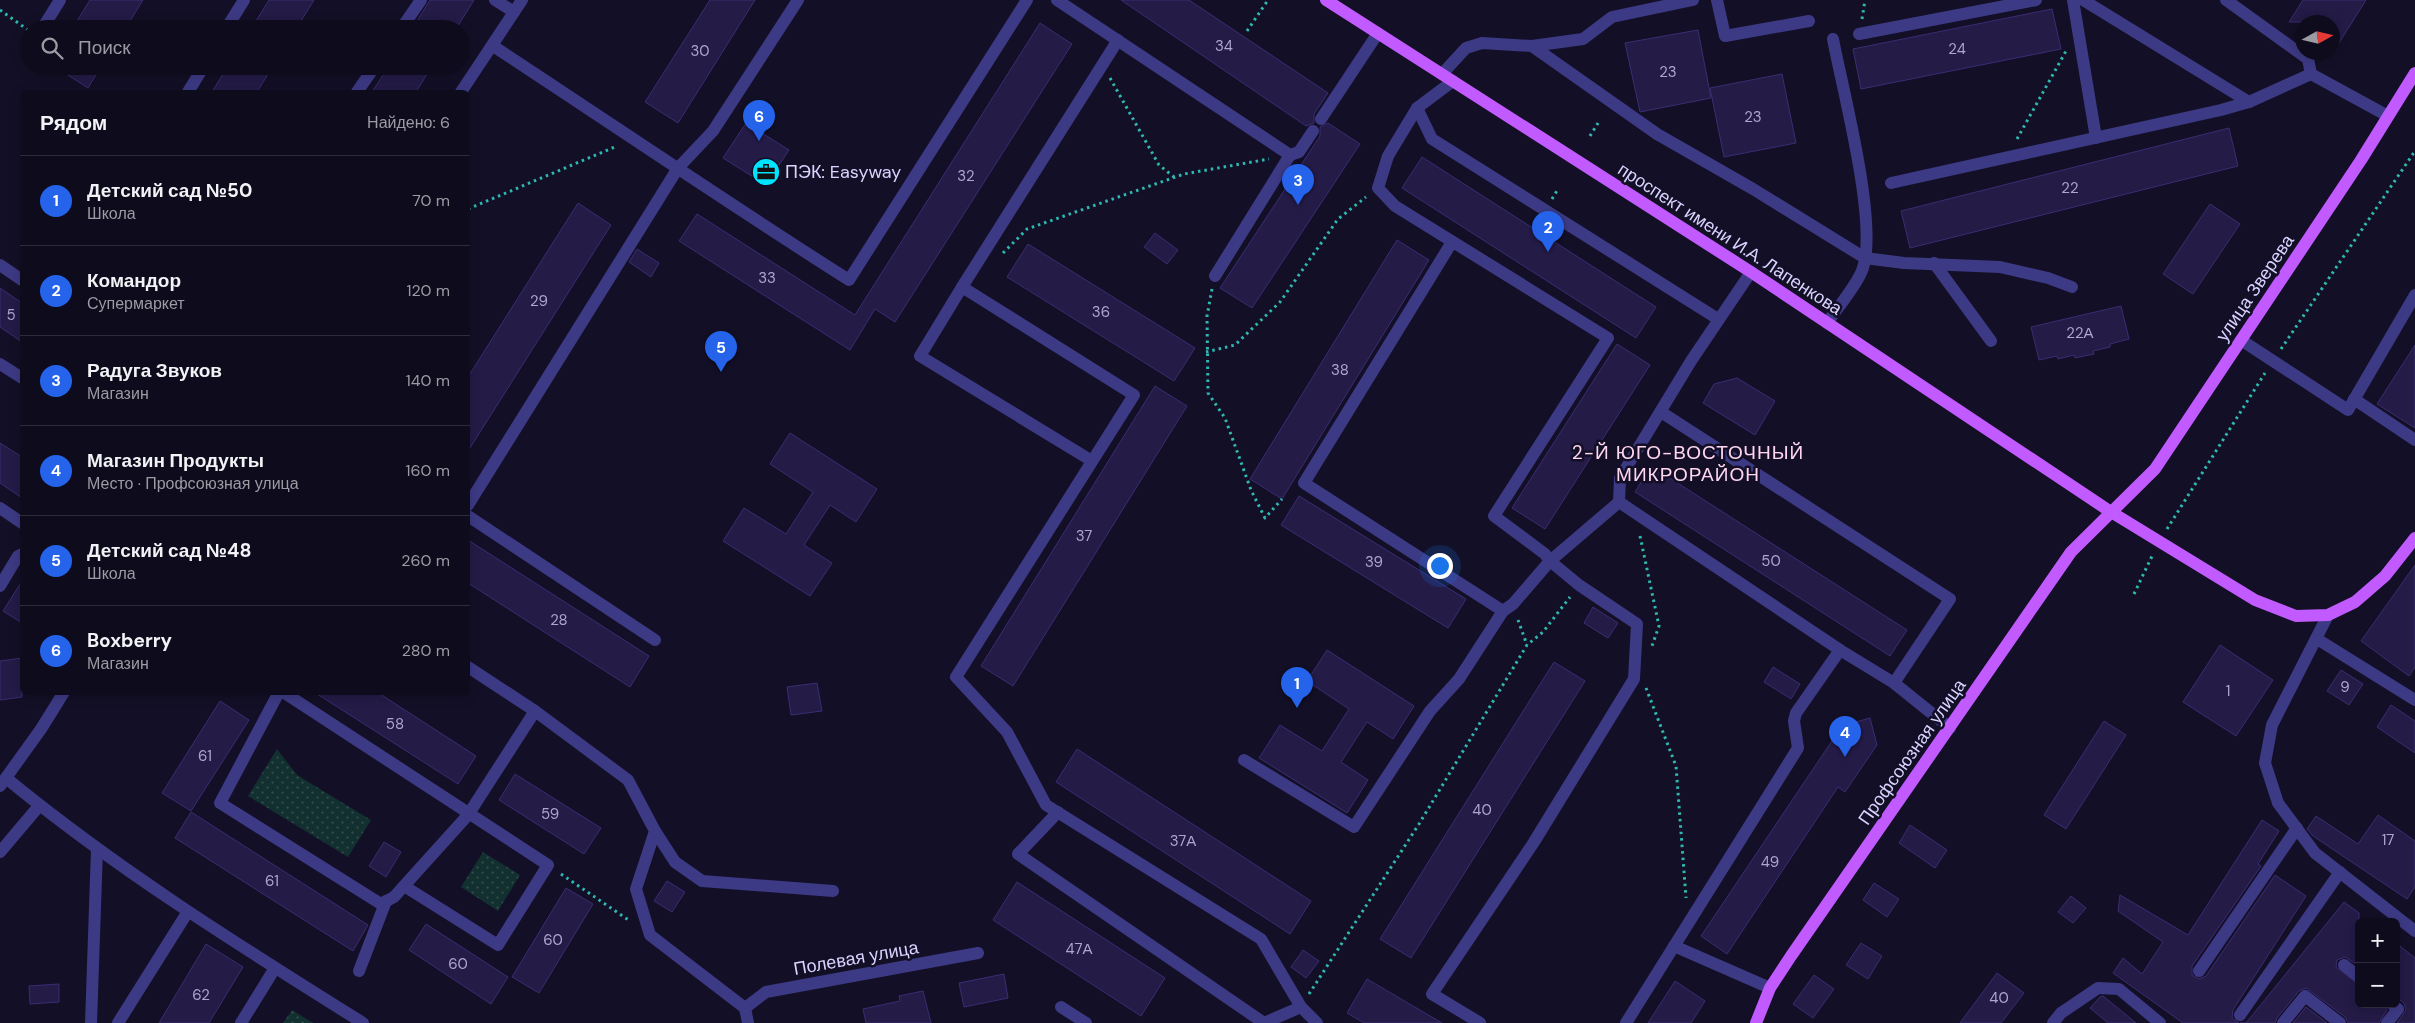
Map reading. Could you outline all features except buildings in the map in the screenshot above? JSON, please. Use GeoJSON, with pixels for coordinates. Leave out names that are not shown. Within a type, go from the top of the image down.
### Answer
{"type":"FeatureCollection","features":[{"type":"Feature","properties":{"kind":"main road","name":"проспект имени И.А. Лапенкова"},"geometry":{"type":"LineString","coordinates":[[1326,0],[1751,272],[2111,512],[2255,600],[2296,616],[2328,615]]}},
{"type":"Feature","properties":{"kind":"main road","name":"улица Зверева"},"geometry":{"type":"LineString","coordinates":[[2111,512],[2155,469],[2362,160],[2415,73]]}},
{"type":"Feature","properties":{"kind":"main road","name":"Профсоюзная улица"},"geometry":{"type":"LineString","coordinates":[[1756,1023],[1770,988],[2071,552],[2111,512]]}},
{"type":"Feature","properties":{"kind":"main road"},"geometry":{"type":"LineString","coordinates":[[2328,615],[2356,602],[2385,576],[2415,538]]}},
{"type":"Feature","properties":{"kind":"street"},"geometry":{"type":"LineString","coordinates":[[48,20],[60,0]]}},
{"type":"Feature","properties":{"kind":"street"},"geometry":{"type":"LineString","coordinates":[[232,20],[244,0]]}},
{"type":"Feature","properties":{"kind":"street"},"geometry":{"type":"LineString","coordinates":[[407,20],[421,0]]}},
{"type":"Feature","properties":{"kind":"street"},"geometry":{"type":"LineString","coordinates":[[495,0],[514,12]]}},
{"type":"Feature","properties":{"kind":"street"},"geometry":{"type":"LineString","coordinates":[[461,90],[493,46],[522,0]]}},
{"type":"Feature","properties":{"kind":"street"},"geometry":{"type":"LineString","coordinates":[[470,502],[678,168],[713,131],[798,0]]}},
{"type":"Feature","properties":{"kind":"street"},"geometry":{"type":"LineString","coordinates":[[493,46],[635,139],[707,190],[849,280],[1027,0]]}},
{"type":"Feature","properties":{"kind":"street"},"geometry":{"type":"LineString","coordinates":[[1057,0],[1290,154]]}},
{"type":"Feature","properties":{"kind":"street"},"geometry":{"type":"LineString","coordinates":[[1480,1023],[1432,994],[1534,842],[1634,679],[1637,624],[1579,585],[1550,561],[1545,554],[1494,516],[1608,338],[1395,206],[1378,188],[1388,156],[1417,108],[1447,78],[1466,48],[1482,43],[1532,46],[1583,39],[1612,17],[1694,0]]}},
{"type":"Feature","properties":{"kind":"street"},"geometry":{"type":"LineString","coordinates":[[1717,0],[1725,36],[1809,21]]}},
{"type":"Feature","properties":{"kind":"street"},"geometry":{"type":"LineString","coordinates":[[1859,34],[2036,0]]}},
{"type":"Feature","properties":{"kind":"street"},"geometry":{"type":"LineString","coordinates":[[2073,0],[2096,138]]}},
{"type":"Feature","properties":{"kind":"street"},"geometry":{"type":"LineString","coordinates":[[2082,0],[2249,102]]}},
{"type":"Feature","properties":{"kind":"street"},"geometry":{"type":"LineString","coordinates":[[2226,0],[2308,58],[2311,74]]}},
{"type":"Feature","properties":{"kind":"street"},"geometry":{"type":"LineString","coordinates":[[1321,119],[1378,33]]}},
{"type":"Feature","properties":{"kind":"street"},"geometry":{"type":"LineString","coordinates":[[1827,323],[1862,272],[1865,258],[1867,214],[1833,39]]}},
{"type":"Feature","properties":{"kind":"street"},"geometry":{"type":"LineString","coordinates":[[1092,461],[920,356],[1118,40]]}},
{"type":"Feature","properties":{"kind":"street"},"geometry":{"type":"LineString","coordinates":[[1532,46],[1657,134],[1753,189],[1865,258],[1904,263],[2000,267],[2048,278],[2072,287]]}},
{"type":"Feature","properties":{"kind":"street"},"geometry":{"type":"LineString","coordinates":[[1891,183],[2249,102],[2311,74]]}},
{"type":"Feature","properties":{"kind":"street"},"geometry":{"type":"LineString","coordinates":[[2311,74],[2388,116]]}},
{"type":"Feature","properties":{"kind":"street"},"geometry":{"type":"LineString","coordinates":[[189,90],[198,75]]}},
{"type":"Feature","properties":{"kind":"street"},"geometry":{"type":"LineString","coordinates":[[359,90],[370,75]]}},
{"type":"Feature","properties":{"kind":"street"},"geometry":{"type":"LineString","coordinates":[[1417,108],[1432,139],[1718,319]]}},
{"type":"Feature","properties":{"kind":"street"},"geometry":{"type":"LineString","coordinates":[[1215,276],[1290,154],[1299,152],[1313,131]]}},
{"type":"Feature","properties":{"kind":"street"},"geometry":{"type":"LineString","coordinates":[[1452,242],[1304,482],[1508,607]]}},
{"type":"Feature","properties":{"kind":"street"},"geometry":{"type":"LineString","coordinates":[[1934,263],[1991,341]]}},
{"type":"Feature","properties":{"kind":"street"},"geometry":{"type":"LineString","coordinates":[[0,265],[20,279]]}},
{"type":"Feature","properties":{"kind":"street"},"geometry":{"type":"LineString","coordinates":[[1244,760],[1354,827],[1430,711],[1459,679],[1508,607],[1550,561],[1619,502],[1620,478],[1718,319],[1751,272]]}},
{"type":"Feature","properties":{"kind":"street"},"geometry":{"type":"LineString","coordinates":[[962,287],[1134,395],[956,677],[1007,732],[1046,805],[1261,939],[1301,1007],[1316,1023]]}},
{"type":"Feature","properties":{"kind":"street"},"geometry":{"type":"LineString","coordinates":[[2241,340],[2348,410],[2415,295]]}},
{"type":"Feature","properties":{"kind":"street"},"geometry":{"type":"LineString","coordinates":[[0,364],[20,377]]}},
{"type":"Feature","properties":{"kind":"street"},"geometry":{"type":"LineString","coordinates":[[2354,399],[2415,440]]}},
{"type":"Feature","properties":{"kind":"street"},"geometry":{"type":"LineString","coordinates":[[1661,412],[1950,599],[1894,683]]}},
{"type":"Feature","properties":{"kind":"street"},"geometry":{"type":"LineString","coordinates":[[1619,502],[1840,650],[1894,683],[1950,728]]}},
{"type":"Feature","properties":{"kind":"street"},"geometry":{"type":"LineString","coordinates":[[0,508],[20,522]]}},
{"type":"Feature","properties":{"kind":"street"},"geometry":{"type":"LineString","coordinates":[[470,517],[654,640]]}},
{"type":"Feature","properties":{"kind":"street"},"geometry":{"type":"LineString","coordinates":[[0,586],[20,555]]}},
{"type":"Feature","properties":{"kind":"street"},"geometry":{"type":"LineString","coordinates":[[2328,615],[2272,725],[2265,763],[2278,803],[2315,853],[2415,931]]}},
{"type":"Feature","properties":{"kind":"street"},"geometry":{"type":"LineString","coordinates":[[2317,639],[2415,700]]}},
{"type":"Feature","properties":{"kind":"street"},"geometry":{"type":"LineString","coordinates":[[1626,1023],[1798,748],[1794,721],[1796,713],[1840,650]]}},
{"type":"Feature","properties":{"kind":"street"},"geometry":{"type":"LineString","coordinates":[[470,668],[535,711],[628,780],[655,830],[676,862],[702,881],[833,891]]}},
{"type":"Feature","properties":{"kind":"street"},"geometry":{"type":"LineString","coordinates":[[62,695],[41,729],[3,782],[187,913],[363,1023]]}},
{"type":"Feature","properties":{"kind":"street"},"geometry":{"type":"LineString","coordinates":[[277,695],[220,803],[381,904],[404,886],[468,815],[535,711]]}},
{"type":"Feature","properties":{"kind":"street"},"geometry":{"type":"LineString","coordinates":[[288,695],[548,866],[498,945],[404,886]]}},
{"type":"Feature","properties":{"kind":"street"},"geometry":{"type":"LineString","coordinates":[[0,852],[39,806]]}},
{"type":"Feature","properties":{"kind":"street"},"geometry":{"type":"LineString","coordinates":[[1058,812],[1018,854],[1264,1023],[1301,1007]]}},
{"type":"Feature","properties":{"kind":"street"},"geometry":{"type":"LineString","coordinates":[[2200,971],[2297,828]]}},
{"type":"Feature","properties":{"kind":"street"},"geometry":{"type":"LineString","coordinates":[[655,830],[636,889],[650,935],[745,1008],[748,1023]]}},
{"type":"Feature","properties":{"kind":"street"},"geometry":{"type":"LineString","coordinates":[[91,1023],[97,849]]}},
{"type":"Feature","properties":{"kind":"street"},"geometry":{"type":"LineString","coordinates":[[2240,1015],[2340,872]]}},
{"type":"Feature","properties":{"kind":"street"},"geometry":{"type":"LineString","coordinates":[[359,971],[386,901]]}},
{"type":"Feature","properties":{"kind":"street"},"geometry":{"type":"LineString","coordinates":[[118,1023],[187,913]]}},
{"type":"Feature","properties":{"kind":"street"},"geometry":{"type":"LineString","coordinates":[[1674,946],[1770,988]]}},
{"type":"Feature","properties":{"kind":"street","name":"Полевая улица"},"geometry":{"type":"LineString","coordinates":[[745,1008],[766,992],[978,954]]}},
{"type":"Feature","properties":{"kind":"street"},"geometry":{"type":"LineString","coordinates":[[2344,965],[2355,975]]}},
{"type":"Feature","properties":{"kind":"street"},"geometry":{"type":"LineString","coordinates":[[241,1023],[276,968]]}},
{"type":"Feature","properties":{"kind":"street"},"geometry":{"type":"LineString","coordinates":[[2053,1023],[2061,1013],[2098,988],[2119,989],[2160,1023]]}},
{"type":"Feature","properties":{"kind":"street"},"geometry":{"type":"LineString","coordinates":[[2283,1023],[2305,996],[2340,1023]]}},
{"type":"Feature","properties":{"kind":"street"},"geometry":{"type":"LineString","coordinates":[[1061,1007],[1086,1023]]}},
{"type":"Feature","properties":{"kind":"street"},"geometry":{"type":"LineString","coordinates":[[2387,1023],[2398,1009],[2397,1008]]}},
{"type":"Feature","properties":{"kind":"path"},"geometry":{"type":"LineString","coordinates":[[1247,31],[1268,0]]}},
{"type":"Feature","properties":{"kind":"path"},"geometry":{"type":"LineString","coordinates":[[0,10],[20,24]]}},
{"type":"Feature","properties":{"kind":"path"},"geometry":{"type":"LineString","coordinates":[[2007,157],[2078,29]]}},
{"type":"Feature","properties":{"kind":"path"},"geometry":{"type":"LineString","coordinates":[[1103,65],[1159,165],[1174,178]]}},
{"type":"Feature","properties":{"kind":"path"},"geometry":{"type":"LineString","coordinates":[[1590,136],[1598,123]]}},
{"type":"Feature","properties":{"kind":"path"},"geometry":{"type":"LineString","coordinates":[[470,207],[635,139]]}},
{"type":"Feature","properties":{"kind":"path"},"geometry":{"type":"LineString","coordinates":[[999,257],[1027,229],[1174,178],[1290,154]]}},
{"type":"Feature","properties":{"kind":"path"},"geometry":{"type":"LineString","coordinates":[[1206,352],[1235,345],[1268,314],[1280,302],[1338,219],[1378,188]]}},
{"type":"Feature","properties":{"kind":"path"},"geometry":{"type":"LineString","coordinates":[[1215,276],[1207,316],[1208,393],[1225,418],[1251,490],[1265,518],[1282,499]]}},
{"type":"Feature","properties":{"kind":"path"},"geometry":{"type":"LineString","coordinates":[[1635,513],[1659,626],[1650,652]]}},
{"type":"Feature","properties":{"kind":"path"},"geometry":{"type":"LineString","coordinates":[[1301,1007],[1419,824],[1527,645],[1543,632],[1579,585]]}},
{"type":"Feature","properties":{"kind":"path"},"geometry":{"type":"LineString","coordinates":[[1508,607],[1527,645]]}},
{"type":"Feature","properties":{"kind":"path"},"geometry":{"type":"LineString","coordinates":[[1645,687],[1676,766],[1688,923]]}},
{"type":"Feature","properties":{"kind":"path"},"geometry":{"type":"LineString","coordinates":[[548,866],[650,935]]}},
{"type":"Feature","properties":{"kind":"green space"},"geometry":{"type":"Polygon","coordinates":[[[277,749],[297,775],[371,820],[348,857],[248,796],[277,749]]]}},
{"type":"Feature","properties":{"kind":"green space"},"geometry":{"type":"Polygon","coordinates":[[[483,852],[520,875],[498,911],[461,887],[483,852]]]}},
{"type":"Feature","properties":{"kind":"green space"},"geometry":{"type":"Polygon","coordinates":[[[292,1010],[313,1023],[283,1023],[292,1010]]]}},
{"type":"Feature","properties":{"kind":"place","name":"Boxberry"},"geometry":{"type":"Point","coordinates":[759,141]}},
{"type":"Feature","properties":{"kind":"place","name":"ПЭК: Easyway"},"geometry":{"type":"Point","coordinates":[766,172]}},
{"type":"Feature","properties":{"kind":"place","name":"Радуга Звуков"},"geometry":{"type":"Point","coordinates":[1298,205]}},
{"type":"Feature","properties":{"kind":"place","name":"Командор"},"geometry":{"type":"Point","coordinates":[1548,252]}},
{"type":"Feature","properties":{"kind":"place","name":"Детский сад №48"},"geometry":{"type":"Point","coordinates":[721,372]}},
{"type":"Feature","properties":{"kind":"place","name":"Детский сад №50"},"geometry":{"type":"Point","coordinates":[1297,708]}},
{"type":"Feature","properties":{"kind":"place","name":"Магазин Продукты"},"geometry":{"type":"Point","coordinates":[1845,757]}},
{"type":"Feature","properties":{"kind":"district","name":"2-Й ЮГО-ВОСТОЧНЫЙ МИКРОРАЙОН"},"geometry":{"type":"Point","coordinates":[1688,463]}}]}
